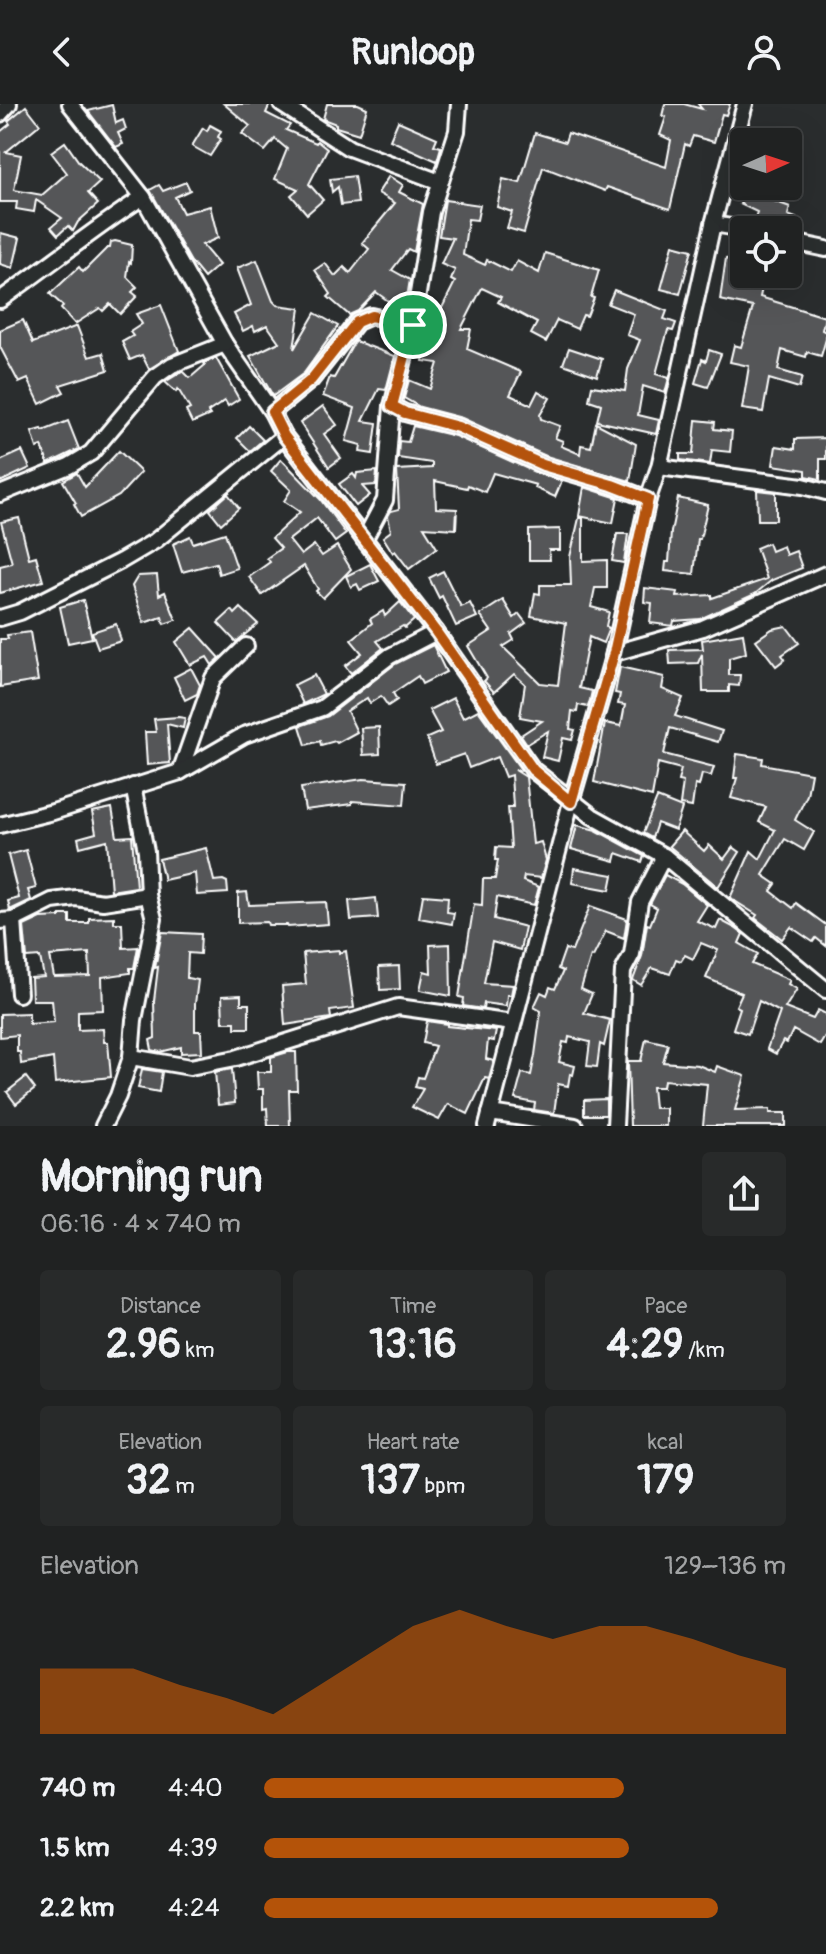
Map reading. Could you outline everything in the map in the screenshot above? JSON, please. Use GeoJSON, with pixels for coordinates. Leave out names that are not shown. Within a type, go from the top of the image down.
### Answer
{"type":"FeatureCollection","features":[{"type":"Feature","properties":{"kind":"street"},"geometry":{"type":"LineString","coordinates":[[0,114],[9,104]]}},
{"type":"Feature","properties":{"kind":"street"},"geometry":{"type":"LineString","coordinates":[[70,104],[143,197],[225,344],[272,412],[284,436],[436,632],[533,770],[571,802],[664,856],[826,990]]}},
{"type":"Feature","properties":{"kind":"street"},"geometry":{"type":"LineString","coordinates":[[281,104],[349,148],[440,182]]}},
{"type":"Feature","properties":{"kind":"street"},"geometry":{"type":"LineString","coordinates":[[364,540],[385,500],[392,406],[413,325],[431,212],[457,131],[459,104]]}},
{"type":"Feature","properties":{"kind":"street"},"geometry":{"type":"LineString","coordinates":[[575,1126],[489,1120],[571,802],[614,653],[713,224],[745,104]]}},
{"type":"Feature","properties":{"kind":"street"},"geometry":{"type":"LineString","coordinates":[[0,300],[63,256],[101,224],[143,197]]}},
{"type":"Feature","properties":{"kind":"street"},"geometry":{"type":"LineString","coordinates":[[713,224],[730,227]]}},
{"type":"Feature","properties":{"kind":"street"},"geometry":{"type":"LineString","coordinates":[[802,244],[826,249]]}},
{"type":"Feature","properties":{"kind":"street"},"geometry":{"type":"LineString","coordinates":[[272,412],[311,380],[357,322],[371,316],[413,325]]}},
{"type":"Feature","properties":{"kind":"street"},"geometry":{"type":"LineString","coordinates":[[0,494],[69,466],[91,453],[155,377],[172,365],[225,344]]}},
{"type":"Feature","properties":{"kind":"street"},"geometry":{"type":"LineString","coordinates":[[392,406],[405,413],[458,427],[543,465],[648,499]]}},
{"type":"Feature","properties":{"kind":"street"},"geometry":{"type":"LineString","coordinates":[[0,618],[20,612],[155,541],[284,436]]}},
{"type":"Feature","properties":{"kind":"street"},"geometry":{"type":"LineString","coordinates":[[659,467],[803,486],[826,492]]}},
{"type":"Feature","properties":{"kind":"street"},"geometry":{"type":"LineString","coordinates":[[614,653],[703,628],[826,574]]}},
{"type":"Feature","properties":{"kind":"street"},"geometry":{"type":"LineString","coordinates":[[0,825],[53,812],[180,772],[244,735],[322,708],[390,656],[436,632]]}},
{"type":"Feature","properties":{"kind":"street"},"geometry":{"type":"LineString","coordinates":[[180,772],[213,678],[246,646]]}},
{"type":"Feature","properties":{"kind":"street"},"geometry":{"type":"LineString","coordinates":[[103,1126],[118,1096],[131,1057],[134,1020],[154,919],[148,895],[146,851],[133,786]]}},
{"type":"Feature","properties":{"kind":"street"},"geometry":{"type":"LineString","coordinates":[[615,1126],[623,971],[632,954],[640,902],[664,856]]}},
{"type":"Feature","properties":{"kind":"street"},"geometry":{"type":"LineString","coordinates":[[19,994],[7,921],[52,901],[76,898],[103,902],[148,895]]}},
{"type":"Feature","properties":{"kind":"street"},"geometry":{"type":"LineString","coordinates":[[131,1057],[190,1067],[236,1058],[398,1007],[513,1023]]}},
{"type":"Feature","properties":{"kind":"building"},"geometry":{"type":"Polygon","coordinates":[[[224,104],[270,104],[266,113],[290,125],[286,130],[317,141],[327,149],[309,184],[323,200],[307,214],[291,195],[298,189],[275,179],[287,149],[275,139],[265,151],[242,134],[250,126],[224,104]]]}},
{"type":"Feature","properties":{"kind":"building"},"geometry":{"type":"Polygon","coordinates":[[[327,104],[358,104],[367,108],[359,134],[323,119],[327,104]]]}},
{"type":"Feature","properties":{"kind":"building"},"geometry":{"type":"Polygon","coordinates":[[[665,104],[684,104],[702,109],[698,104],[730,104],[726,115],[722,114],[714,142],[693,136],[689,146],[685,144],[670,209],[607,187],[605,191],[543,167],[524,233],[507,228],[512,212],[497,207],[503,179],[520,183],[535,133],[565,142],[568,133],[666,167],[671,140],[660,135],[666,117],[662,116],[665,104]]]}},
{"type":"Feature","properties":{"kind":"building"},"geometry":{"type":"Polygon","coordinates":[[[112,105],[116,123],[123,120],[126,129],[118,133],[123,144],[116,147],[88,111],[112,105]]]}},
{"type":"Feature","properties":{"kind":"building"},"geometry":{"type":"Polygon","coordinates":[[[26,106],[40,124],[6,152],[21,155],[14,190],[42,195],[67,173],[51,152],[65,142],[79,162],[100,182],[88,193],[98,204],[78,222],[73,231],[68,226],[58,235],[51,227],[62,218],[36,200],[34,212],[16,209],[17,202],[0,202],[0,132],[26,106]]]}},
{"type":"Feature","properties":{"kind":"building"},"geometry":{"type":"Polygon","coordinates":[[[398,121],[437,138],[434,145],[441,147],[437,161],[390,140],[398,121]]]}},
{"type":"Feature","properties":{"kind":"building"},"geometry":{"type":"Polygon","coordinates":[[[210,125],[221,131],[218,137],[221,139],[210,156],[192,146],[203,128],[207,131],[210,125]]]}},
{"type":"Feature","properties":{"kind":"building"},"geometry":{"type":"Polygon","coordinates":[[[354,176],[358,203],[341,205],[338,187],[332,192],[330,179],[354,176]]]}},
{"type":"Feature","properties":{"kind":"building"},"geometry":{"type":"Polygon","coordinates":[[[389,176],[403,185],[399,192],[423,204],[414,252],[408,249],[392,270],[410,280],[405,309],[403,312],[376,292],[358,311],[349,315],[328,297],[331,294],[315,270],[325,263],[335,276],[344,267],[350,273],[369,249],[362,243],[395,203],[378,193],[389,176]]]}},
{"type":"Feature","properties":{"kind":"building"},"geometry":{"type":"Polygon","coordinates":[[[186,182],[190,190],[175,197],[183,213],[210,206],[218,238],[202,245],[219,265],[204,278],[191,262],[150,190],[159,185],[163,191],[186,182]]]}},
{"type":"Feature","properties":{"kind":"building"},"geometry":{"type":"Polygon","coordinates":[[[445,200],[480,205],[477,220],[468,219],[463,255],[485,265],[487,260],[511,272],[517,261],[539,273],[545,253],[599,270],[591,297],[594,298],[587,316],[583,315],[577,329],[557,320],[546,342],[531,334],[537,323],[498,302],[501,297],[482,288],[461,329],[471,329],[467,349],[521,372],[510,395],[531,405],[538,391],[550,398],[540,415],[541,419],[560,426],[555,438],[563,441],[561,446],[580,454],[581,445],[591,447],[596,423],[636,444],[630,481],[546,456],[462,418],[420,407],[404,398],[409,380],[430,389],[438,363],[423,361],[429,306],[442,308],[455,282],[451,280],[455,270],[441,264],[453,238],[439,236],[445,200]]]}},
{"type":"Feature","properties":{"kind":"building"},"geometry":{"type":"Polygon","coordinates":[[[742,200],[771,200],[790,207],[788,215],[791,216],[756,216],[757,212],[740,204],[742,200]]]}},
{"type":"Feature","properties":{"kind":"building"},"geometry":{"type":"Polygon","coordinates":[[[1,233],[20,238],[13,268],[0,264],[1,233]]]}},
{"type":"Feature","properties":{"kind":"building"},"geometry":{"type":"Polygon","coordinates":[[[115,241],[132,245],[127,277],[137,287],[132,292],[137,296],[120,314],[110,304],[103,311],[100,308],[75,324],[50,294],[79,267],[83,272],[115,241]]]}},
{"type":"Feature","properties":{"kind":"building"},"geometry":{"type":"Polygon","coordinates":[[[673,245],[692,250],[680,294],[661,289],[673,245]]]}},
{"type":"Feature","properties":{"kind":"building"},"geometry":{"type":"Polygon","coordinates":[[[726,258],[730,259],[730,288],[762,288],[760,297],[825,317],[822,330],[826,332],[826,339],[821,356],[807,352],[806,357],[782,350],[778,370],[802,377],[799,388],[769,379],[763,412],[742,409],[749,366],[730,362],[734,345],[741,347],[753,307],[720,300],[726,258]]]}},
{"type":"Feature","properties":{"kind":"building"},"geometry":{"type":"Polygon","coordinates":[[[257,260],[273,301],[277,305],[300,308],[294,349],[315,313],[338,326],[304,373],[273,396],[250,356],[279,342],[267,325],[255,331],[253,326],[243,331],[234,314],[251,305],[237,268],[257,260]]]}},
{"type":"Feature","properties":{"kind":"building"},"geometry":{"type":"Polygon","coordinates":[[[614,290],[667,311],[664,319],[676,323],[673,331],[668,330],[656,374],[669,378],[665,393],[643,386],[638,415],[659,420],[656,434],[597,421],[601,404],[589,400],[592,386],[625,391],[628,369],[640,340],[627,335],[634,314],[608,304],[614,290]]]}},
{"type":"Feature","properties":{"kind":"building"},"geometry":{"type":"Polygon","coordinates":[[[161,305],[179,351],[149,369],[142,355],[130,360],[122,342],[133,336],[130,332],[142,324],[136,314],[161,305]]]}},
{"type":"Feature","properties":{"kind":"building"},"geometry":{"type":"Polygon","coordinates":[[[23,320],[33,343],[77,326],[89,357],[103,353],[108,370],[60,385],[64,392],[40,404],[28,379],[19,383],[0,347],[0,330],[23,320]]]}},
{"type":"Feature","properties":{"kind":"building"},"geometry":{"type":"Polygon","coordinates":[[[355,341],[395,356],[386,390],[379,389],[363,421],[377,423],[373,454],[360,452],[361,445],[346,441],[355,408],[323,396],[330,377],[334,378],[355,341]]]}},
{"type":"Feature","properties":{"kind":"building"},"geometry":{"type":"Polygon","coordinates":[[[569,348],[602,359],[597,376],[563,364],[569,348]]]}},
{"type":"Feature","properties":{"kind":"building"},"geometry":{"type":"Polygon","coordinates":[[[709,350],[721,354],[708,387],[695,383],[702,359],[706,361],[709,350]]]}},
{"type":"Feature","properties":{"kind":"building"},"geometry":{"type":"Polygon","coordinates":[[[216,358],[239,399],[228,406],[225,401],[208,412],[210,415],[192,423],[186,411],[190,409],[178,389],[176,392],[165,382],[183,371],[190,378],[204,363],[216,358]]]}},
{"type":"Feature","properties":{"kind":"building"},"geometry":{"type":"Polygon","coordinates":[[[323,406],[337,425],[324,434],[341,458],[329,467],[300,423],[323,406]]]}},
{"type":"Feature","properties":{"kind":"building"},"geometry":{"type":"Polygon","coordinates":[[[696,420],[715,422],[714,429],[732,431],[730,452],[712,450],[710,464],[680,460],[680,454],[693,454],[696,420]]]}},
{"type":"Feature","properties":{"kind":"building"},"geometry":{"type":"Polygon","coordinates":[[[68,421],[79,449],[48,464],[42,446],[37,448],[32,432],[68,421]]]}},
{"type":"Feature","properties":{"kind":"building"},"geometry":{"type":"Polygon","coordinates":[[[249,426],[263,440],[250,451],[237,438],[249,426]]]}},
{"type":"Feature","properties":{"kind":"building"},"geometry":{"type":"Polygon","coordinates":[[[413,426],[455,436],[539,474],[562,481],[555,497],[535,488],[536,485],[493,473],[485,492],[468,485],[467,488],[435,481],[436,508],[457,509],[456,529],[424,527],[437,548],[409,569],[383,537],[391,531],[388,516],[391,511],[399,509],[397,470],[432,468],[432,463],[398,458],[399,441],[408,442],[413,426]]]}},
{"type":"Feature","properties":{"kind":"building"},"geometry":{"type":"Polygon","coordinates":[[[826,438],[826,459],[820,459],[820,479],[806,476],[806,470],[773,465],[776,446],[795,449],[795,439],[826,438]]]}},
{"type":"Feature","properties":{"kind":"building"},"geometry":{"type":"Polygon","coordinates":[[[22,451],[30,468],[0,482],[0,461],[22,451]]]}},
{"type":"Feature","properties":{"kind":"building"},"geometry":{"type":"Polygon","coordinates":[[[119,451],[141,472],[119,496],[81,517],[63,481],[77,473],[85,487],[119,451]]]}},
{"type":"Feature","properties":{"kind":"building"},"geometry":{"type":"Polygon","coordinates":[[[281,459],[320,499],[346,534],[335,542],[317,518],[289,540],[301,555],[314,545],[322,556],[337,546],[351,569],[323,598],[316,591],[318,589],[304,566],[262,595],[249,577],[270,562],[267,558],[281,548],[272,538],[300,512],[284,501],[291,490],[271,471],[281,459]]]}},
{"type":"Feature","properties":{"kind":"building"},"geometry":{"type":"Polygon","coordinates":[[[377,471],[376,485],[362,486],[370,495],[356,506],[339,484],[353,474],[356,478],[357,473],[377,471]]]}},
{"type":"Feature","properties":{"kind":"building"},"geometry":{"type":"Polygon","coordinates":[[[584,487],[618,498],[613,523],[579,516],[584,487]]]}},
{"type":"Feature","properties":{"kind":"building"},"geometry":{"type":"Polygon","coordinates":[[[757,490],[776,492],[776,520],[758,520],[757,490]]]}},
{"type":"Feature","properties":{"kind":"building"},"geometry":{"type":"Polygon","coordinates":[[[228,494],[239,508],[221,524],[210,510],[228,494]]]}},
{"type":"Feature","properties":{"kind":"building"},"geometry":{"type":"Polygon","coordinates":[[[678,498],[708,505],[698,539],[694,574],[665,571],[678,498]]]}},
{"type":"Feature","properties":{"kind":"building"},"geometry":{"type":"Polygon","coordinates":[[[19,518],[29,558],[36,556],[43,581],[0,593],[0,566],[12,563],[1,522],[19,518]]]}},
{"type":"Feature","properties":{"kind":"building"},"geometry":{"type":"Polygon","coordinates":[[[579,518],[583,518],[583,561],[607,560],[607,588],[595,588],[591,607],[609,612],[606,626],[609,628],[603,643],[589,637],[579,688],[592,691],[590,700],[588,707],[578,705],[577,712],[572,711],[570,729],[575,730],[572,740],[563,738],[558,761],[542,757],[548,731],[527,744],[521,735],[542,721],[520,717],[525,684],[514,674],[494,692],[484,681],[487,678],[468,646],[491,631],[480,615],[503,600],[514,618],[519,614],[526,623],[511,634],[514,640],[503,647],[540,683],[558,685],[566,623],[531,616],[535,593],[540,594],[540,585],[571,585],[570,557],[579,518]]]}},
{"type":"Feature","properties":{"kind":"building"},"geometry":{"type":"Polygon","coordinates":[[[560,529],[560,550],[549,550],[550,560],[529,560],[529,530],[560,529]]]}},
{"type":"Feature","properties":{"kind":"building"},"geometry":{"type":"Polygon","coordinates":[[[225,533],[237,568],[219,574],[216,563],[182,572],[173,544],[190,536],[193,543],[225,533]]]}},
{"type":"Feature","properties":{"kind":"building"},"geometry":{"type":"Polygon","coordinates":[[[617,534],[628,534],[624,563],[612,561],[617,534]]]}},
{"type":"Feature","properties":{"kind":"building"},"geometry":{"type":"Polygon","coordinates":[[[768,543],[771,551],[783,546],[786,555],[796,551],[802,568],[772,580],[755,594],[700,619],[674,621],[673,626],[650,623],[652,603],[644,602],[645,588],[678,592],[677,597],[712,595],[712,598],[767,579],[756,548],[768,543]]]}},
{"type":"Feature","properties":{"kind":"building"},"geometry":{"type":"Polygon","coordinates":[[[370,564],[379,581],[360,590],[357,584],[351,587],[346,576],[370,564]]]}},
{"type":"Feature","properties":{"kind":"building"},"geometry":{"type":"Polygon","coordinates":[[[443,571],[461,607],[470,603],[477,617],[456,626],[442,596],[439,598],[429,578],[443,571]]]}},
{"type":"Feature","properties":{"kind":"building"},"geometry":{"type":"Polygon","coordinates":[[[157,575],[159,595],[165,592],[176,620],[164,624],[162,617],[144,623],[132,586],[138,576],[157,575]]]}},
{"type":"Feature","properties":{"kind":"building"},"geometry":{"type":"Polygon","coordinates":[[[83,600],[92,638],[68,643],[60,607],[83,600]]]}},
{"type":"Feature","properties":{"kind":"building"},"geometry":{"type":"Polygon","coordinates":[[[400,602],[414,620],[405,628],[403,626],[377,641],[383,648],[351,673],[345,666],[362,653],[351,640],[372,623],[370,619],[383,611],[385,616],[400,602]]]}},
{"type":"Feature","properties":{"kind":"building"},"geometry":{"type":"Polygon","coordinates":[[[241,608],[258,624],[236,642],[218,623],[232,610],[235,614],[241,608]]]}},
{"type":"Feature","properties":{"kind":"building"},"geometry":{"type":"Polygon","coordinates":[[[116,624],[121,641],[98,648],[92,632],[116,624]]]}},
{"type":"Feature","properties":{"kind":"building"},"geometry":{"type":"Polygon","coordinates":[[[786,626],[799,643],[782,655],[785,659],[776,666],[756,640],[772,629],[786,626]]]}},
{"type":"Feature","properties":{"kind":"building"},"geometry":{"type":"Polygon","coordinates":[[[193,628],[220,658],[212,665],[207,657],[190,665],[176,642],[193,628]]]}},
{"type":"Feature","properties":{"kind":"building"},"geometry":{"type":"Polygon","coordinates":[[[30,632],[38,681],[0,687],[0,639],[30,632]]]}},
{"type":"Feature","properties":{"kind":"building"},"geometry":{"type":"Polygon","coordinates":[[[743,633],[746,653],[729,658],[729,675],[740,675],[739,686],[729,685],[729,692],[703,692],[702,654],[698,663],[670,664],[669,650],[703,649],[702,640],[743,633]]]}},
{"type":"Feature","properties":{"kind":"building"},"geometry":{"type":"Polygon","coordinates":[[[433,645],[446,672],[422,684],[418,676],[393,693],[397,700],[388,706],[381,696],[370,703],[367,698],[347,711],[357,732],[337,743],[321,745],[320,741],[306,745],[300,726],[328,716],[395,664],[433,645]]]}},
{"type":"Feature","properties":{"kind":"building"},"geometry":{"type":"Polygon","coordinates":[[[620,667],[664,677],[662,689],[683,698],[675,716],[722,731],[718,742],[670,728],[664,754],[714,767],[711,776],[702,774],[699,786],[695,785],[692,807],[680,805],[683,782],[678,781],[681,769],[658,763],[652,797],[594,782],[605,723],[621,726],[625,705],[618,704],[620,694],[615,693],[620,667]]]}},
{"type":"Feature","properties":{"kind":"building"},"geometry":{"type":"Polygon","coordinates":[[[191,668],[200,685],[197,694],[185,700],[174,677],[191,668]]]}},
{"type":"Feature","properties":{"kind":"building"},"geometry":{"type":"Polygon","coordinates":[[[314,675],[324,694],[303,704],[294,685],[314,675]]]}},
{"type":"Feature","properties":{"kind":"building"},"geometry":{"type":"Polygon","coordinates":[[[453,698],[463,718],[478,710],[522,771],[515,770],[526,777],[533,844],[541,842],[546,860],[541,878],[524,876],[523,881],[539,887],[534,905],[497,897],[494,919],[525,927],[520,950],[492,942],[484,983],[513,985],[511,995],[507,995],[506,1006],[484,1003],[483,1009],[463,1006],[464,998],[459,997],[474,904],[482,905],[483,879],[495,879],[498,860],[495,860],[496,847],[511,848],[508,807],[513,807],[511,775],[505,777],[497,757],[469,768],[464,754],[436,764],[427,738],[441,732],[429,710],[453,698]]]}},
{"type":"Feature","properties":{"kind":"building"},"geometry":{"type":"Polygon","coordinates":[[[185,718],[183,728],[167,724],[170,763],[147,765],[145,732],[156,732],[154,719],[185,718]]]}},
{"type":"Feature","properties":{"kind":"building"},"geometry":{"type":"Polygon","coordinates":[[[379,727],[380,754],[363,755],[361,728],[379,727]]]}},
{"type":"Feature","properties":{"kind":"building"},"geometry":{"type":"Polygon","coordinates":[[[737,754],[763,758],[762,764],[811,773],[807,795],[795,820],[814,832],[804,850],[785,839],[763,875],[776,884],[771,891],[793,908],[796,903],[826,925],[826,946],[816,938],[813,942],[791,927],[782,939],[755,918],[757,915],[730,898],[751,851],[760,859],[775,830],[759,822],[766,807],[731,798],[737,778],[734,778],[737,754]]]}},
{"type":"Feature","properties":{"kind":"building"},"geometry":{"type":"Polygon","coordinates":[[[363,779],[406,782],[404,805],[352,801],[352,804],[305,810],[301,788],[363,779]]]}},
{"type":"Feature","properties":{"kind":"building"},"geometry":{"type":"Polygon","coordinates":[[[657,798],[682,808],[675,830],[657,823],[652,838],[643,833],[657,798]]]}},
{"type":"Feature","properties":{"kind":"building"},"geometry":{"type":"Polygon","coordinates":[[[112,808],[117,837],[132,836],[136,887],[111,891],[107,840],[80,847],[78,838],[96,833],[92,812],[112,808]]]}},
{"type":"Feature","properties":{"kind":"building"},"geometry":{"type":"Polygon","coordinates":[[[577,825],[596,830],[644,856],[642,862],[617,853],[615,861],[571,849],[577,825]]]}},
{"type":"Feature","properties":{"kind":"building"},"geometry":{"type":"Polygon","coordinates":[[[682,831],[704,851],[709,845],[724,859],[733,847],[740,852],[718,887],[669,846],[682,831]]]}},
{"type":"Feature","properties":{"kind":"building"},"geometry":{"type":"Polygon","coordinates":[[[206,848],[214,881],[227,882],[228,893],[197,895],[195,873],[164,880],[159,859],[206,848]]]}},
{"type":"Feature","properties":{"kind":"building"},"geometry":{"type":"Polygon","coordinates":[[[26,850],[36,888],[28,890],[31,900],[10,910],[8,901],[19,898],[8,855],[26,850]]]}},
{"type":"Feature","properties":{"kind":"building"},"geometry":{"type":"Polygon","coordinates":[[[574,868],[613,875],[610,890],[572,883],[574,868]]]}},
{"type":"Feature","properties":{"kind":"building"},"geometry":{"type":"Polygon","coordinates":[[[665,875],[682,884],[707,905],[697,921],[716,929],[720,920],[735,928],[743,934],[739,943],[758,954],[752,964],[790,980],[788,984],[797,989],[785,1008],[813,1019],[818,1010],[826,1014],[826,1035],[820,1045],[793,1030],[787,1043],[783,1041],[776,1054],[767,1049],[780,1012],[759,1001],[748,1034],[733,1029],[740,1008],[736,1006],[742,993],[706,978],[718,950],[701,943],[693,959],[685,955],[681,961],[676,959],[670,974],[652,968],[641,985],[633,980],[642,956],[647,924],[650,925],[657,908],[650,904],[665,875]]]}},
{"type":"Feature","properties":{"kind":"building"},"geometry":{"type":"Polygon","coordinates":[[[247,892],[249,905],[326,902],[328,924],[288,927],[268,925],[267,922],[238,923],[238,893],[247,892]]]}},
{"type":"Feature","properties":{"kind":"building"},"geometry":{"type":"Polygon","coordinates":[[[423,895],[448,897],[447,912],[454,913],[452,924],[419,918],[423,895]]]}},
{"type":"Feature","properties":{"kind":"building"},"geometry":{"type":"Polygon","coordinates":[[[376,898],[378,918],[351,920],[349,901],[376,898]]]}},
{"type":"Feature","properties":{"kind":"building"},"geometry":{"type":"Polygon","coordinates":[[[590,906],[627,919],[624,938],[606,931],[591,956],[581,989],[592,994],[584,1013],[610,1020],[604,1046],[600,1044],[597,1067],[587,1066],[590,1042],[569,1037],[568,1043],[563,1042],[559,1062],[575,1066],[573,1075],[570,1074],[568,1086],[558,1084],[554,1113],[534,1110],[535,1103],[515,1099],[522,1073],[531,1075],[541,1011],[534,1007],[541,992],[547,995],[550,987],[555,989],[563,971],[558,969],[565,949],[572,951],[590,906]]]}},
{"type":"Feature","properties":{"kind":"building"},"geometry":{"type":"Polygon","coordinates":[[[70,915],[70,923],[89,923],[89,918],[114,917],[114,923],[122,923],[123,948],[138,947],[130,973],[102,977],[103,1010],[78,1011],[78,1030],[103,1029],[104,1042],[108,1042],[111,1077],[55,1083],[53,1058],[21,1064],[17,1035],[0,1037],[0,1014],[29,1013],[29,1024],[54,1022],[52,1000],[32,1000],[31,978],[44,977],[40,957],[27,958],[24,926],[41,918],[70,915]],[[89,953],[50,956],[54,977],[90,976],[89,953]]]}},
{"type":"Feature","properties":{"kind":"building"},"geometry":{"type":"Polygon","coordinates":[[[162,932],[201,934],[200,954],[188,953],[187,978],[198,980],[195,1031],[201,1031],[202,1052],[181,1053],[181,1047],[160,1052],[152,1050],[150,1040],[155,1038],[154,1001],[158,967],[155,968],[162,932]]]}},
{"type":"Feature","properties":{"kind":"building"},"geometry":{"type":"Polygon","coordinates":[[[450,944],[451,996],[420,990],[424,971],[431,973],[430,945],[450,944]]]}},
{"type":"Feature","properties":{"kind":"building"},"geometry":{"type":"Polygon","coordinates":[[[339,950],[339,953],[346,951],[354,1008],[330,1011],[331,1018],[285,1025],[282,986],[306,984],[303,953],[339,950]]]}},
{"type":"Feature","properties":{"kind":"building"},"geometry":{"type":"Polygon","coordinates":[[[399,966],[400,989],[380,990],[379,967],[399,966]]]}},
{"type":"Feature","properties":{"kind":"building"},"geometry":{"type":"Polygon","coordinates":[[[241,995],[241,1004],[249,1004],[249,1028],[235,1028],[235,1022],[223,1022],[222,996],[241,995]]]}},
{"type":"Feature","properties":{"kind":"building"},"geometry":{"type":"Polygon","coordinates":[[[427,1021],[496,1031],[494,1041],[488,1040],[486,1059],[494,1061],[489,1079],[485,1078],[468,1114],[448,1104],[439,1120],[412,1107],[423,1089],[415,1087],[418,1077],[423,1078],[435,1046],[423,1043],[427,1021]]]}},
{"type":"Feature","properties":{"kind":"building"},"geometry":{"type":"Polygon","coordinates":[[[646,1039],[668,1044],[663,1062],[698,1065],[715,1072],[717,1066],[745,1076],[735,1110],[770,1109],[770,1113],[786,1113],[786,1126],[703,1126],[707,1084],[664,1080],[663,1087],[652,1087],[654,1108],[666,1108],[666,1126],[630,1126],[628,1061],[641,1061],[646,1039]]]}},
{"type":"Feature","properties":{"kind":"building"},"geometry":{"type":"Polygon","coordinates":[[[296,1052],[297,1090],[289,1090],[290,1126],[268,1126],[267,1108],[263,1109],[263,1089],[258,1089],[257,1072],[271,1072],[271,1057],[296,1052]]]}},
{"type":"Feature","properties":{"kind":"building"},"geometry":{"type":"Polygon","coordinates":[[[142,1069],[162,1072],[159,1092],[138,1088],[142,1069]]]}},
{"type":"Feature","properties":{"kind":"building"},"geometry":{"type":"Polygon","coordinates":[[[232,1069],[235,1103],[218,1105],[215,1072],[232,1069]]]}},
{"type":"Feature","properties":{"kind":"building"},"geometry":{"type":"Polygon","coordinates":[[[26,1077],[35,1089],[16,1104],[7,1092],[26,1077]]]}},
{"type":"Feature","properties":{"kind":"building"},"geometry":{"type":"Polygon","coordinates":[[[606,1099],[606,1115],[584,1115],[584,1100],[606,1099]]]}},
{"type":"Feature","properties":{"kind":"route"},"geometry":{"type":"LineString","coordinates":[[371,316],[413,325],[392,406],[405,413],[458,427],[543,465],[648,499],[614,653],[571,802],[533,770],[436,632],[284,436],[272,412],[311,380],[357,322],[371,316]]}}]}
